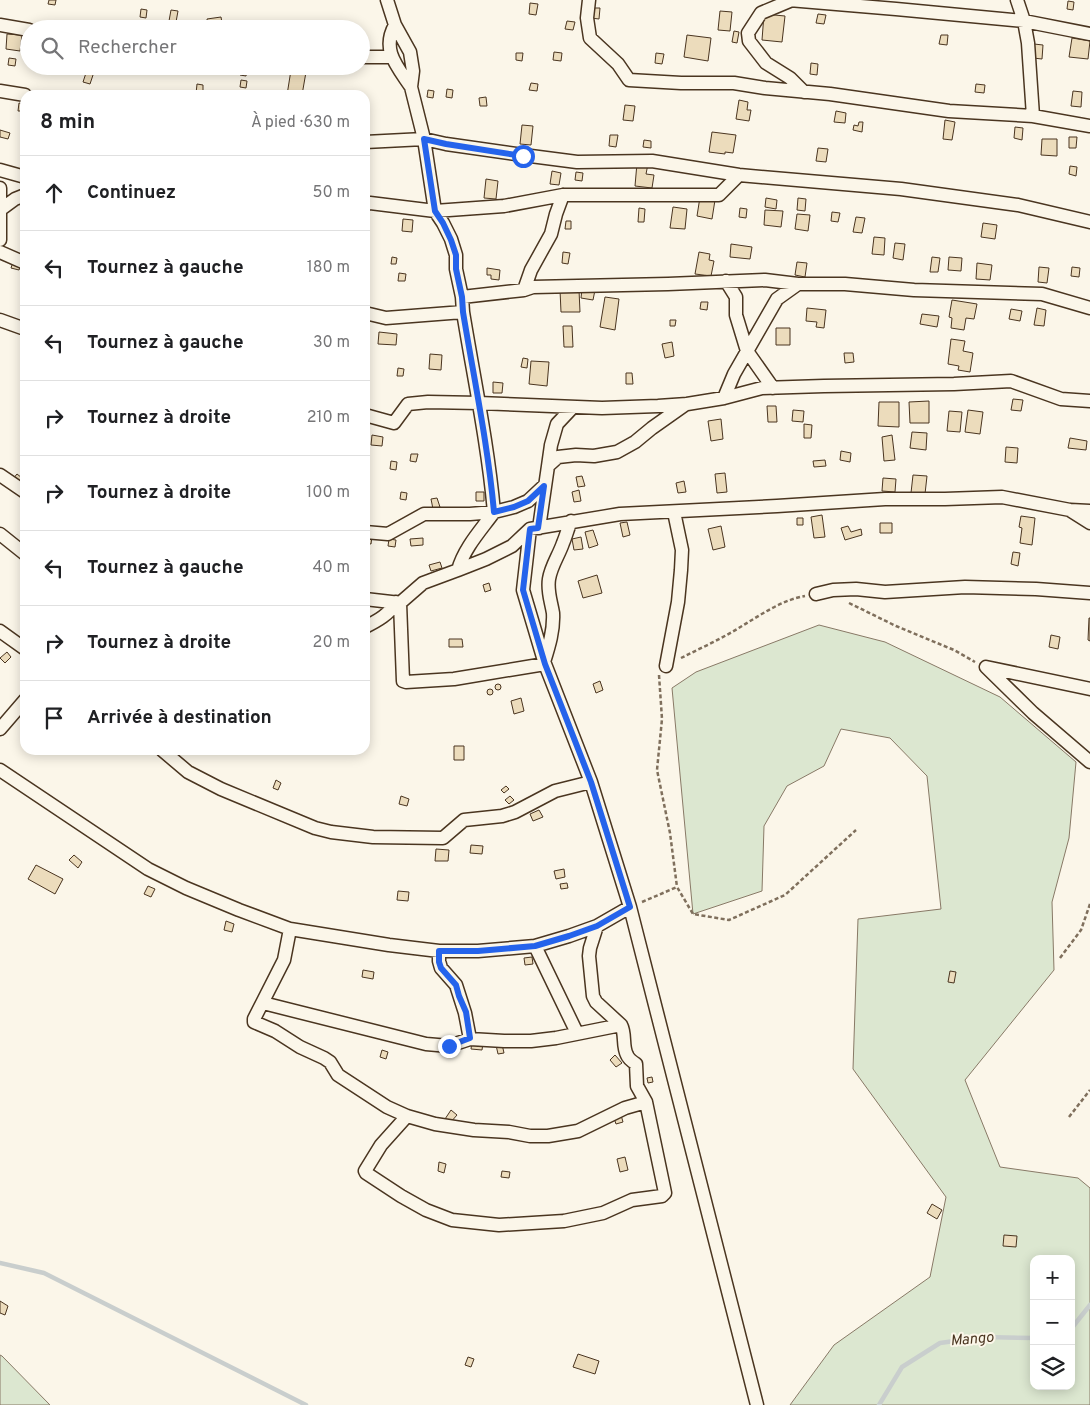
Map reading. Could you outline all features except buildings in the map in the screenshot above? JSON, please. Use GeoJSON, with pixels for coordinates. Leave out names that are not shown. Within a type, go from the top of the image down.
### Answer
{"type":"FeatureCollection","features":[{"type":"Feature","properties":{"kind":"street"},"geometry":{"type":"LineString","coordinates":[[387,0],[395,25],[410,52],[412,71],[410,87]]}},
{"type":"Feature","properties":{"kind":"street"},"geometry":{"type":"LineString","coordinates":[[589,0],[587,18],[590,38],[618,64],[628,80],[734,83],[949,110],[1033,116],[1090,126]]}},
{"type":"Feature","properties":{"kind":"street"},"geometry":{"type":"LineString","coordinates":[[804,92],[790,78],[766,62],[749,41],[748,33],[761,13],[793,0],[1024,21],[1090,34]]}},
{"type":"Feature","properties":{"kind":"street"},"geometry":{"type":"LineString","coordinates":[[1017,0],[1028,42],[1033,116]]}},
{"type":"Feature","properties":{"kind":"street"},"geometry":{"type":"LineString","coordinates":[[0,25],[20,28]]}},
{"type":"Feature","properties":{"kind":"street"},"geometry":{"type":"LineString","coordinates":[[395,25],[390,35],[391,58],[410,87],[424,139],[435,211],[443,223],[456,255],[456,269],[490,476],[494,512],[468,548],[458,570]]}},
{"type":"Feature","properties":{"kind":"street"},"geometry":{"type":"LineString","coordinates":[[370,57],[391,58]]}},
{"type":"Feature","properties":{"kind":"street"},"geometry":{"type":"LineString","coordinates":[[0,92],[20,94]]}},
{"type":"Feature","properties":{"kind":"street"},"geometry":{"type":"LineString","coordinates":[[370,142],[424,139],[523,156],[577,162],[652,161],[739,175],[901,189],[1018,205],[1090,222]]}},
{"type":"Feature","properties":{"kind":"street"},"geometry":{"type":"LineString","coordinates":[[0,170],[20,176]]}},
{"type":"Feature","properties":{"kind":"street"},"geometry":{"type":"LineString","coordinates":[[370,203],[435,211],[504,206],[563,195],[720,195],[739,175]]}},
{"type":"Feature","properties":{"kind":"street"},"geometry":{"type":"LineString","coordinates":[[0,188],[0,240]]}},
{"type":"Feature","properties":{"kind":"street"},"geometry":{"type":"LineString","coordinates":[[524,290],[531,270],[551,234],[563,195]]}},
{"type":"Feature","properties":{"kind":"street"},"geometry":{"type":"LineString","coordinates":[[0,210],[20,198]]}},
{"type":"Feature","properties":{"kind":"street"},"geometry":{"type":"LineString","coordinates":[[0,252],[20,262]]}},
{"type":"Feature","properties":{"kind":"street"},"geometry":{"type":"LineString","coordinates":[[462,297],[524,290],[533,287],[765,280],[798,284],[845,284],[914,290],[1042,294],[1090,308]]}},
{"type":"Feature","properties":{"kind":"street"},"geometry":{"type":"LineString","coordinates":[[726,281],[736,297],[736,315],[747,351],[773,388]]}},
{"type":"Feature","properties":{"kind":"street"},"geometry":{"type":"LineString","coordinates":[[724,398],[734,374],[777,299],[798,284]]}},
{"type":"Feature","properties":{"kind":"street"},"geometry":{"type":"LineString","coordinates":[[370,314],[386,318],[463,312]]}},
{"type":"Feature","properties":{"kind":"street"},"geometry":{"type":"LineString","coordinates":[[0,320],[20,327]]}},
{"type":"Feature","properties":{"kind":"street"},"geometry":{"type":"LineString","coordinates":[[370,416],[394,423],[408,404],[428,402],[574,407],[658,406],[687,404],[724,398],[762,388],[1011,381],[1061,399],[1090,401]]}},
{"type":"Feature","properties":{"kind":"street"},"geometry":{"type":"LineString","coordinates":[[548,466],[558,457],[594,456],[617,452],[635,442],[687,404]]}},
{"type":"Feature","properties":{"kind":"street"},"geometry":{"type":"LineString","coordinates":[[574,407],[557,424],[551,445],[523,590],[544,663],[591,782],[630,907],[757,1405]]}},
{"type":"Feature","properties":{"kind":"street"},"geometry":{"type":"LineString","coordinates":[[0,475],[20,489]]}},
{"type":"Feature","properties":{"kind":"street"},"geometry":{"type":"LineString","coordinates":[[370,532],[388,534],[424,514],[470,514],[494,512],[514,507],[528,501],[544,486]]}},
{"type":"Feature","properties":{"kind":"street"},"geometry":{"type":"LineString","coordinates":[[370,624],[386,614],[423,583],[486,560],[512,546],[534,528],[570,521],[620,514],[885,499],[945,500],[1002,498],[1070,510],[1090,511]]}},
{"type":"Feature","properties":{"kind":"street"},"geometry":{"type":"LineString","coordinates":[[1070,510],[1090,523]]}},
{"type":"Feature","properties":{"kind":"street"},"geometry":{"type":"LineString","coordinates":[[666,666],[678,602],[682,557],[674,512]]}},
{"type":"Feature","properties":{"kind":"street"},"geometry":{"type":"LineString","coordinates":[[544,663],[553,627],[553,612],[548,596],[548,580],[570,521]]}},
{"type":"Feature","properties":{"kind":"street"},"geometry":{"type":"LineString","coordinates":[[0,534],[20,551]]}},
{"type":"Feature","properties":{"kind":"street"},"geometry":{"type":"LineString","coordinates":[[816,594],[833,590],[885,592],[964,587],[1090,592]]}},
{"type":"Feature","properties":{"kind":"street"},"geometry":{"type":"LineString","coordinates":[[370,600],[398,603]]}},
{"type":"Feature","properties":{"kind":"street"},"geometry":{"type":"LineString","coordinates":[[398,603],[402,663],[404,681],[406,682],[454,679],[544,663]]}},
{"type":"Feature","properties":{"kind":"street"},"geometry":{"type":"LineString","coordinates":[[0,631],[20,645]]}},
{"type":"Feature","properties":{"kind":"street"},"geometry":{"type":"LineString","coordinates":[[986,667],[1090,689]]}},
{"type":"Feature","properties":{"kind":"street"},"geometry":{"type":"LineString","coordinates":[[986,667],[1033,713],[1090,762]]}},
{"type":"Feature","properties":{"kind":"street"},"geometry":{"type":"LineString","coordinates":[[0,729],[20,706]]}},
{"type":"Feature","properties":{"kind":"street"},"geometry":{"type":"LineString","coordinates":[[173,755],[188,772],[221,789],[315,828],[373,837],[443,838],[464,820],[502,816],[515,812],[555,791],[591,782]]}},
{"type":"Feature","properties":{"kind":"street"},"geometry":{"type":"LineString","coordinates":[[0,770],[148,869],[186,888],[239,910],[290,928],[389,945],[439,951],[478,951],[535,946],[597,926],[630,907]]}},
{"type":"Feature","properties":{"kind":"street"},"geometry":{"type":"LineString","coordinates":[[407,1116],[380,1145],[365,1168],[366,1173],[426,1210],[452,1220],[499,1225],[564,1221],[604,1213],[632,1200],[662,1196],[665,1193],[646,1102],[637,1086],[636,1064],[627,1056],[624,1030],[596,1002],[593,996],[589,956],[597,926]]}},
{"type":"Feature","properties":{"kind":"street"},"geometry":{"type":"LineString","coordinates":[[290,928],[284,960],[254,1022],[324,1058],[330,1062],[338,1075],[387,1107],[407,1116],[435,1124],[530,1136],[548,1136],[578,1131],[624,1108],[646,1102]]}},
{"type":"Feature","properties":{"kind":"street"},"geometry":{"type":"LineString","coordinates":[[535,946],[577,1033]]}},
{"type":"Feature","properties":{"kind":"street"},"geometry":{"type":"LineString","coordinates":[[439,951],[441,968],[456,985],[466,1012],[470,1038]]}},
{"type":"Feature","properties":{"kind":"street"},"geometry":{"type":"LineString","coordinates":[[262,1004],[426,1044],[449,1046],[470,1038],[504,1042],[531,1041],[621,1025]]}},
{"type":"Feature","properties":{"kind":"path"},"geometry":{"type":"LineString","coordinates":[[816,594],[799,597],[771,609],[741,627],[658,670],[662,719],[657,770],[670,832],[677,887],[693,914],[729,920],[786,896],[856,830]]}},
{"type":"Feature","properties":{"kind":"path"},"geometry":{"type":"LineString","coordinates":[[842,600],[896,626],[954,650],[986,667]]}},
{"type":"Feature","properties":{"kind":"path"},"geometry":{"type":"LineString","coordinates":[[630,907],[677,887]]}},
{"type":"Feature","properties":{"kind":"path"},"geometry":{"type":"LineString","coordinates":[[1060,958],[1081,930],[1090,904]]}},
{"type":"Feature","properties":{"kind":"path"},"geometry":{"type":"LineString","coordinates":[[1069,1117],[1090,1090]]}},
{"type":"Feature","properties":{"kind":"green space"},"geometry":{"type":"Polygon","coordinates":[[[819,625],[885,642],[1000,697],[1076,762],[1069,838],[1052,902],[1054,970],[965,1080],[1000,1167],[1078,1178],[1090,1188],[1090,1405],[790,1405],[834,1345],[930,1277],[946,1197],[853,1069],[858,919],[941,909],[927,776],[890,738],[841,729],[824,766],[787,786],[764,826],[762,891],[693,914],[672,688],[696,672],[819,625]]]}},
{"type":"Feature","properties":{"kind":"green space"},"geometry":{"type":"Polygon","coordinates":[[[0,1355],[2,1356],[50,1405],[0,1405],[0,1355]]]}},
{"type":"Feature","properties":{"kind":"waterway"},"geometry":{"type":"LineString","coordinates":[[0,1263],[44,1273],[306,1405]]}},
{"type":"Feature","properties":{"kind":"waterway","name":"Mango"},"geometry":{"type":"LineString","coordinates":[[1075,1324],[1090,1305]]}},
{"type":"Feature","properties":{"kind":"waterway","name":"Mango"},"geometry":{"type":"LineString","coordinates":[[879,1405],[902,1367],[940,1343],[983,1337],[1030,1338]]}},
{"type":"Feature","properties":{"kind":"route"},"geometry":{"type":"LineString","coordinates":[[449,1046],[470,1038],[469,1028],[466,1012],[456,985],[441,968],[439,951],[478,951],[535,946],[597,926],[630,907],[591,782],[545,664],[523,590],[530,529],[538,528],[544,486],[528,501],[494,512],[479,403],[456,269],[456,255],[443,223],[435,211],[424,139],[523,156]]}}]}
